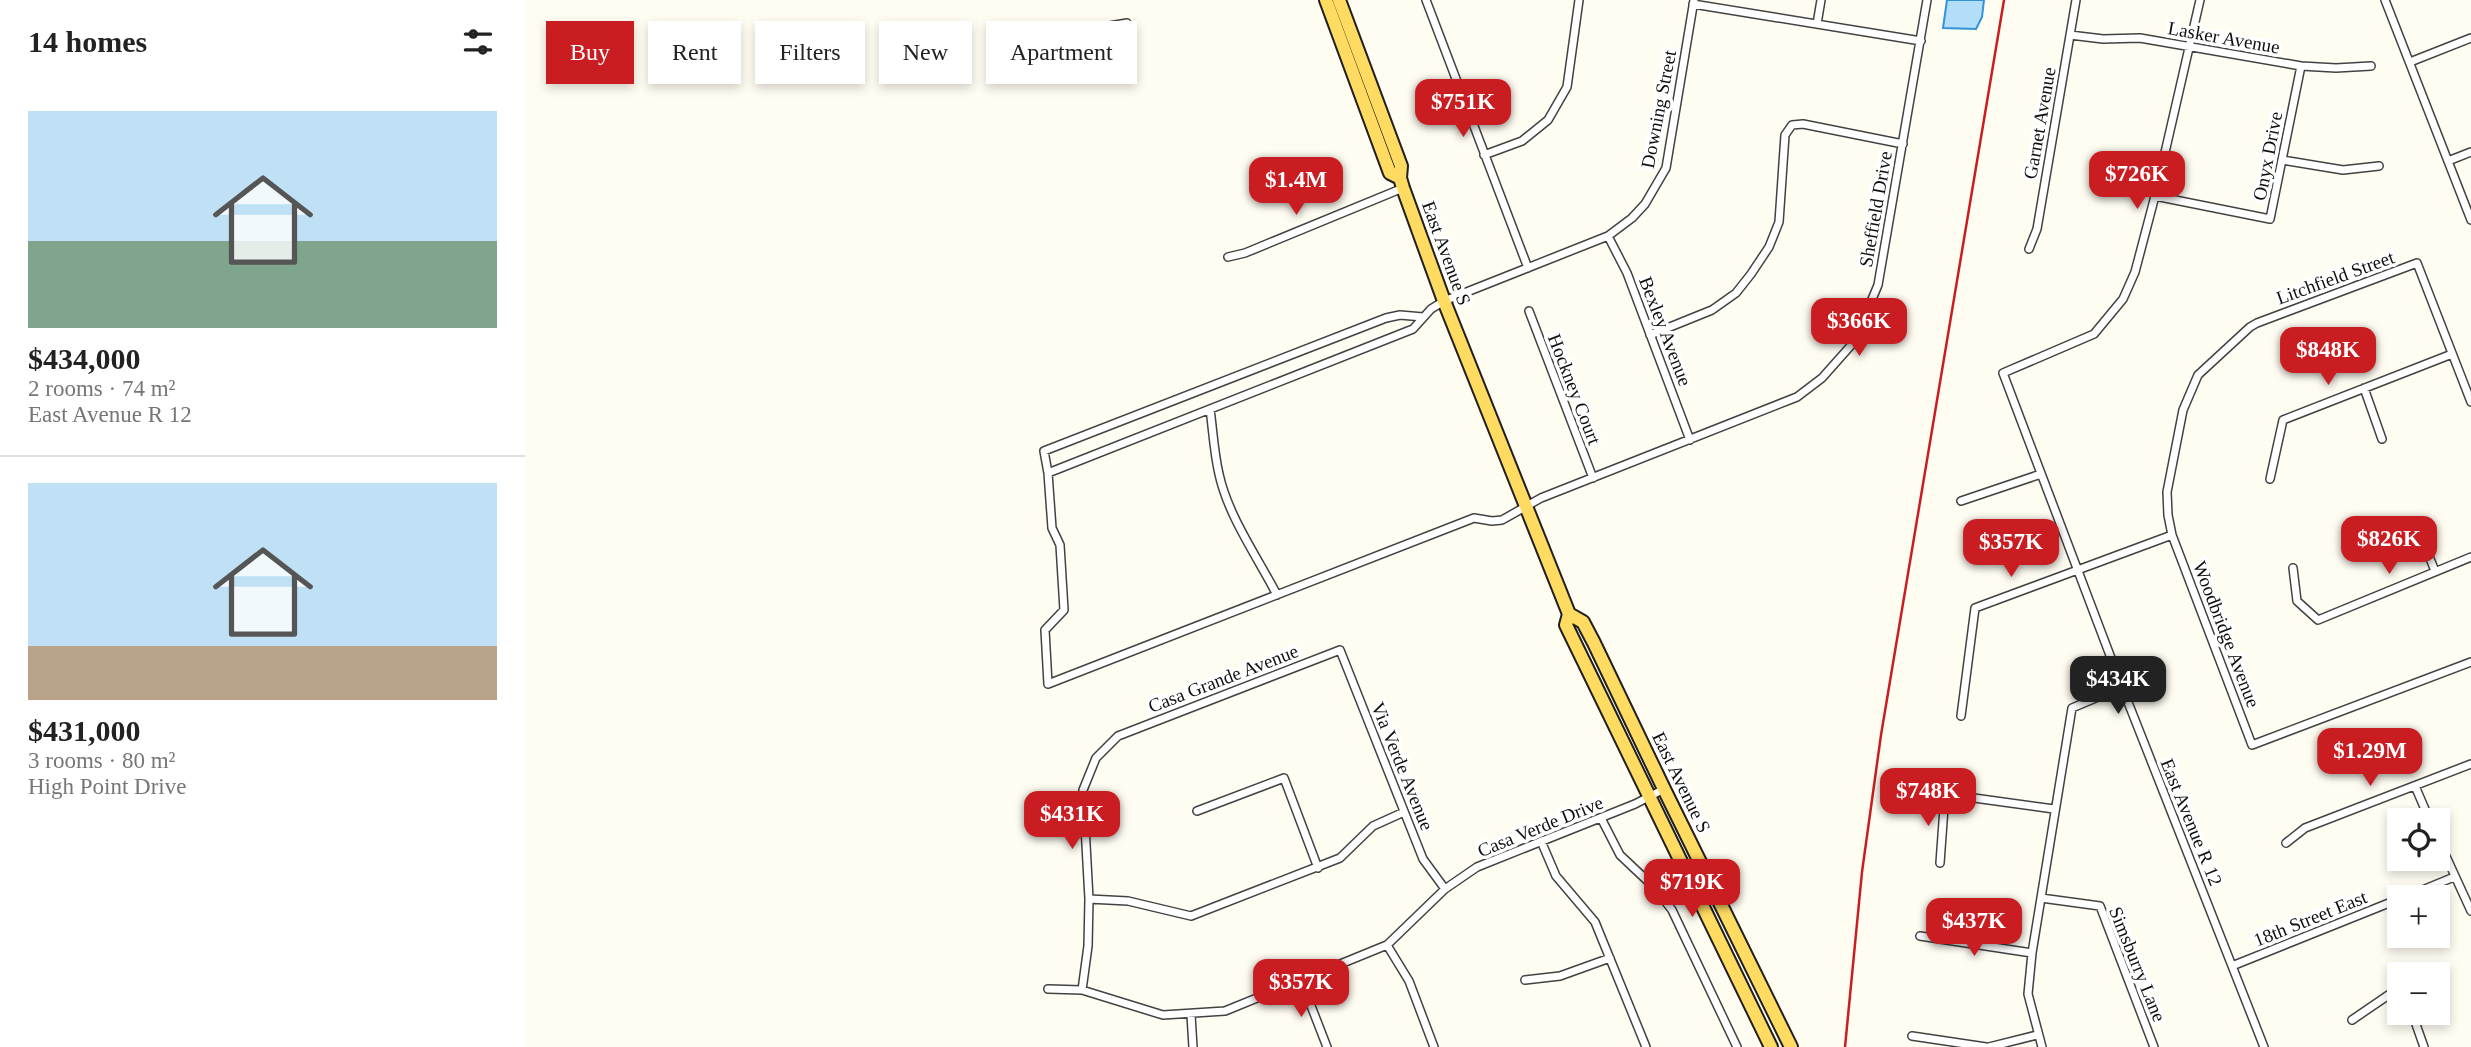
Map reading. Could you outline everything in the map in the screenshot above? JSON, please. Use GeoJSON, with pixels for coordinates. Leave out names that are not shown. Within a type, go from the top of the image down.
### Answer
{"type":"FeatureCollection","features":[{"type":"Feature","properties":{"kind":"main road","name":"East Avenue S"},"geometry":{"type":"LineString","coordinates":[[1326,0],[1390,173],[1402,183]]}},
{"type":"Feature","properties":{"kind":"main road","name":"East Avenue S"},"geometry":{"type":"LineString","coordinates":[[1339,0],[1401,166],[1402,183],[1444,301],[1569,614],[1583,622],[1791,1047]]}},
{"type":"Feature","properties":{"kind":"main road","name":"East Avenue S"},"geometry":{"type":"LineString","coordinates":[[1569,614],[1566,625],[1771,1047]]}},
{"type":"Feature","properties":{"kind":"street"},"geometry":{"type":"LineString","coordinates":[[1426,0],[1528,268]]}},
{"type":"Feature","properties":{"kind":"street"},"geometry":{"type":"LineString","coordinates":[[1484,155],[1522,141],[1548,120],[1567,87],[1579,0]]}},
{"type":"Feature","properties":{"kind":"street"},"geometry":{"type":"LineString","coordinates":[[1817,24],[1821,0]]}},
{"type":"Feature","properties":{"kind":"street","name":"Sheffield Drive"},"geometry":{"type":"LineString","coordinates":[[1048,473],[1052,528],[1061,545],[1064,610],[1045,630],[1048,684],[1474,518],[1502,520],[1541,498],[1797,397],[1822,378],[1854,342],[1878,285],[1927,0]]}},
{"type":"Feature","properties":{"kind":"street","name":"Garnet Avenue"},"geometry":{"type":"LineString","coordinates":[[2029,249],[2037,229],[2076,0]]}},
{"type":"Feature","properties":{"kind":"street"},"geometry":{"type":"LineString","coordinates":[[2155,196],[2200,0]]}},
{"type":"Feature","properties":{"kind":"street"},"geometry":{"type":"LineString","coordinates":[[2385,0],[2471,220]]}},
{"type":"Feature","properties":{"kind":"street"},"geometry":{"type":"LineString","coordinates":[[1693,2],[1921,41]]}},
{"type":"Feature","properties":{"kind":"street","name":"Downing Street"},"geometry":{"type":"LineString","coordinates":[[1048,473],[1413,329],[1423,317],[1444,301],[1608,236],[1645,204],[1666,168],[1693,2]]}},
{"type":"Feature","properties":{"kind":"street","name":"Lasker Avenue"},"geometry":{"type":"LineString","coordinates":[[2070,35],[2103,39],[2140,38],[2301,66],[2371,66]]}},
{"type":"Feature","properties":{"kind":"street"},"geometry":{"type":"LineString","coordinates":[[2410,62],[2471,38]]}},
{"type":"Feature","properties":{"kind":"street","name":"Onyx Drive"},"geometry":{"type":"LineString","coordinates":[[2155,196],[2270,219],[2301,66]]}},
{"type":"Feature","properties":{"kind":"street"},"geometry":{"type":"LineString","coordinates":[[1650,335],[1713,310],[1737,293],[1757,265],[1769,247],[1779,222],[1785,135],[1792,125],[1803,124],[1903,144]]}},
{"type":"Feature","properties":{"kind":"street"},"geometry":{"type":"LineString","coordinates":[[2448,161],[2471,152]]}},
{"type":"Feature","properties":{"kind":"street"},"geometry":{"type":"LineString","coordinates":[[2283,160],[2343,170],[2379,166]]}},
{"type":"Feature","properties":{"kind":"street"},"geometry":{"type":"LineString","coordinates":[[1228,257],[1245,253],[1402,183]]}},
{"type":"Feature","properties":{"kind":"street","name":"East Avenue R 12"},"geometry":{"type":"LineString","coordinates":[[2155,196],[2136,272],[2123,299],[2094,334],[2003,373],[2122,687],[2264,1047]]}},
{"type":"Feature","properties":{"kind":"street","name":"Bexley Avenue"},"geometry":{"type":"LineString","coordinates":[[1608,236],[1627,273],[1690,440]]}},
{"type":"Feature","properties":{"kind":"street","name":"Litchfield Street"},"geometry":{"type":"LineString","coordinates":[[2172,535],[2167,492],[2183,410],[2198,374],[2250,327],[2417,263],[2452,354]]}},
{"type":"Feature","properties":{"kind":"street","name":"Hockney Court"},"geometry":{"type":"LineString","coordinates":[[1529,311],[1593,478]]}},
{"type":"Feature","properties":{"kind":"street"},"geometry":{"type":"LineString","coordinates":[[1048,473],[1044,451],[1386,318],[1400,315],[1423,317]]}},
{"type":"Feature","properties":{"kind":"street"},"geometry":{"type":"LineString","coordinates":[[2270,479],[2283,420],[2452,354],[2471,402]]}},
{"type":"Feature","properties":{"kind":"street"},"geometry":{"type":"LineString","coordinates":[[2364,388],[2382,439]]}},
{"type":"Feature","properties":{"kind":"street"},"geometry":{"type":"LineString","coordinates":[[1210,410],[1219,476],[1245,542],[1258,558],[1277,595]]}},
{"type":"Feature","properties":{"kind":"street"},"geometry":{"type":"LineString","coordinates":[[1961,501],[2041,474]]}},
{"type":"Feature","properties":{"kind":"street"},"geometry":{"type":"LineString","coordinates":[[2416,524],[2435,571]]}},
{"type":"Feature","properties":{"kind":"street"},"geometry":{"type":"LineString","coordinates":[[1961,716],[1975,608],[2172,535]]}},
{"type":"Feature","properties":{"kind":"street","name":"Woodbridge Avenue"},"geometry":{"type":"LineString","coordinates":[[2172,535],[2252,745],[2471,662]]}},
{"type":"Feature","properties":{"kind":"street"},"geometry":{"type":"LineString","coordinates":[[2293,568],[2297,601],[2318,620],[2471,557]]}},
{"type":"Feature","properties":{"kind":"street","name":"Casa Grande Avenue"},"geometry":{"type":"LineString","coordinates":[[1089,899],[1083,790],[1096,758],[1118,736],[1339,649]]}},
{"type":"Feature","properties":{"kind":"street","name":"Via Verde Avenue"},"geometry":{"type":"LineString","coordinates":[[1339,649],[1423,859],[1445,889]]}},
{"type":"Feature","properties":{"kind":"street"},"geometry":{"type":"LineString","coordinates":[[2042,1047],[2028,993],[2054,809],[2072,708],[2122,687]]}},
{"type":"Feature","properties":{"kind":"street"},"geometry":{"type":"LineString","coordinates":[[2286,843],[2305,828],[2471,764]]}},
{"type":"Feature","properties":{"kind":"street"},"geometry":{"type":"LineString","coordinates":[[1197,811],[1284,778],[1318,867]]}},
{"type":"Feature","properties":{"kind":"street"},"geometry":{"type":"LineString","coordinates":[[2415,786],[2424,808]]}},
{"type":"Feature","properties":{"kind":"street","name":"Casa Verde Drive"},"geometry":{"type":"LineString","coordinates":[[1048,989],[1082,990],[1164,1015],[1224,1011],[1387,946],[1445,889],[1477,867],[1601,818],[1664,789]]}},
{"type":"Feature","properties":{"kind":"street"},"geometry":{"type":"LineString","coordinates":[[1940,863],[1945,794],[2054,809]]}},
{"type":"Feature","properties":{"kind":"street"},"geometry":{"type":"LineString","coordinates":[[1082,990],[1088,946],[1089,899],[1128,901],[1191,916],[1340,858],[1373,826],[1404,812]]}},
{"type":"Feature","properties":{"kind":"street"},"geometry":{"type":"LineString","coordinates":[[1601,818],[1620,855],[1655,888],[1672,910],[1737,1047]]}},
{"type":"Feature","properties":{"kind":"street"},"geometry":{"type":"LineString","coordinates":[[1541,841],[1556,876],[1595,922],[1646,1047]]}},
{"type":"Feature","properties":{"kind":"street"},"geometry":{"type":"LineString","coordinates":[[2450,868],[2471,911]]}},
{"type":"Feature","properties":{"kind":"street","name":"18th Street East"},"geometry":{"type":"LineString","coordinates":[[2434,885],[2454,877]]}},
{"type":"Feature","properties":{"kind":"street","name":"Simsburry Lane"},"geometry":{"type":"LineString","coordinates":[[2042,898],[2100,906],[2154,1047]]}},
{"type":"Feature","properties":{"kind":"street","name":"18th Street East"},"geometry":{"type":"LineString","coordinates":[[2232,966],[2387,904]]}},
{"type":"Feature","properties":{"kind":"street"},"geometry":{"type":"LineString","coordinates":[[1920,936],[2032,953]]}},
{"type":"Feature","properties":{"kind":"street"},"geometry":{"type":"LineString","coordinates":[[1387,946],[1409,981],[1434,1047]]}},
{"type":"Feature","properties":{"kind":"street"},"geometry":{"type":"LineString","coordinates":[[1525,980],[1560,976],[1611,958]]}},
{"type":"Feature","properties":{"kind":"street"},"geometry":{"type":"LineString","coordinates":[[1301,980],[1327,1047]]}},
{"type":"Feature","properties":{"kind":"street"},"geometry":{"type":"LineString","coordinates":[[2352,1020],[2387,997]]}},
{"type":"Feature","properties":{"kind":"street"},"geometry":{"type":"LineString","coordinates":[[1191,1015],[1193,1047]]}},
{"type":"Feature","properties":{"kind":"street"},"geometry":{"type":"LineString","coordinates":[[2416,1025],[2424,1047]]}},
{"type":"Feature","properties":{"kind":"street"},"geometry":{"type":"LineString","coordinates":[[1912,1036],[1987,1047],[2037,1035]]}},
{"type":"Feature","properties":{"kind":"water"},"geometry":{"type":"Polygon","coordinates":[[[1947,0],[1984,0],[1982,17],[1976,29],[1943,28],[1947,0]]]}},
{"type":"Feature","properties":{"kind":"railway"},"geometry":{"type":"LineString","coordinates":[[1845,1047],[1862,872],[1881,735],[2004,0]]}}]}
